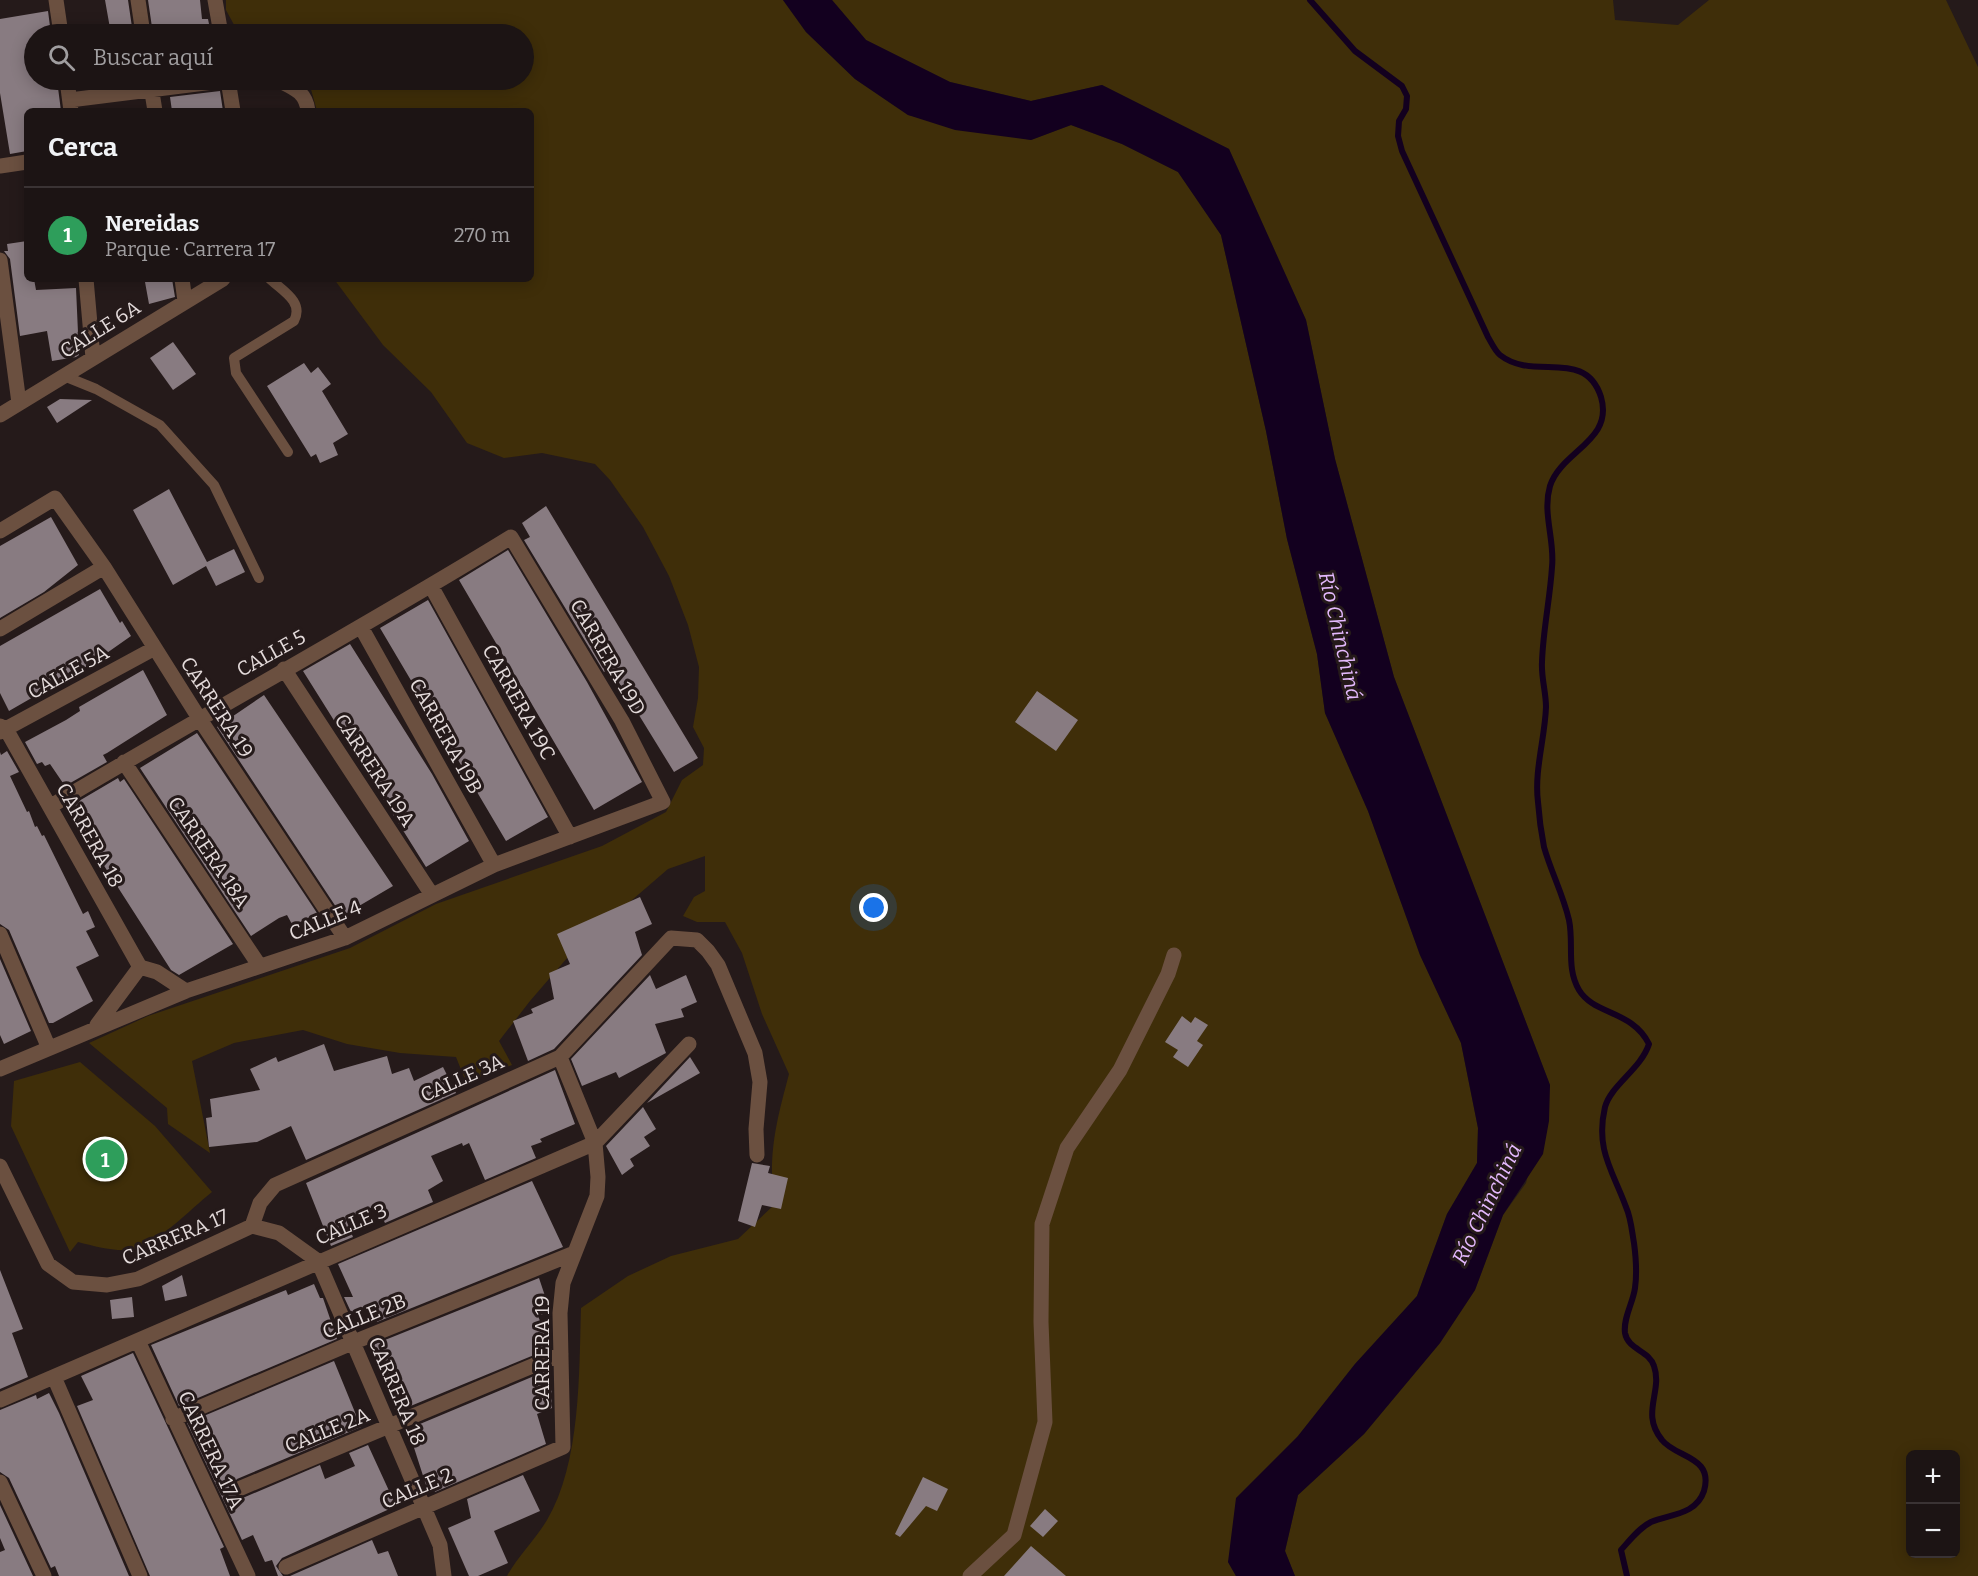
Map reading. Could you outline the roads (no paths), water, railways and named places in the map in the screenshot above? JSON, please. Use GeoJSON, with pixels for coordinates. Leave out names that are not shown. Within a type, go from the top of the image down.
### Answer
{"type":"FeatureCollection","features":[{"type":"Feature","properties":{"kind":"street"},"geometry":{"type":"LineString","coordinates":[[56,0],[60,24]]}},
{"type":"Feature","properties":{"kind":"street"},"geometry":{"type":"LineString","coordinates":[[138,0],[142,24]]}},
{"type":"Feature","properties":{"kind":"street"},"geometry":{"type":"LineString","coordinates":[[215,0],[219,24]]}},
{"type":"Feature","properties":{"kind":"street"},"geometry":{"type":"LineString","coordinates":[[68,90],[70,106],[129,90]]}},
{"type":"Feature","properties":{"kind":"street"},"geometry":{"type":"LineString","coordinates":[[152,90],[155,108]]}},
{"type":"Feature","properties":{"kind":"street"},"geometry":{"type":"LineString","coordinates":[[230,90],[232,108]]}},
{"type":"Feature","properties":{"kind":"street"},"geometry":{"type":"LineString","coordinates":[[298,90],[307,106]]}},
{"type":"Feature","properties":{"kind":"street"},"geometry":{"type":"LineString","coordinates":[[0,166],[24,162]]}},
{"type":"Feature","properties":{"kind":"street"},"geometry":{"type":"LineString","coordinates":[[0,260],[19,403]]}},
{"type":"Feature","properties":{"kind":"street"},"geometry":{"type":"LineString","coordinates":[[86,282],[93,358]]}},
{"type":"Feature","properties":{"kind":"street"},"geometry":{"type":"LineString","coordinates":[[182,282],[185,301]]}},
{"type":"Feature","properties":{"kind":"street","name":"CALLE 6A"},"geometry":{"type":"LineString","coordinates":[[0,415],[218,282]]}},
{"type":"Feature","properties":{"kind":"street","name":"CARRERA 19"},"geometry":{"type":"LineString","coordinates":[[0,531],[55,498],[104,567],[198,718],[345,938]]}},
{"type":"Feature","properties":{"kind":"street","name":"CALLE 5"},"geometry":{"type":"LineString","coordinates":[[51,806],[198,718],[361,627],[511,537]]}},
{"type":"Feature","properties":{"kind":"street","name":"CARRERA 19D"},"geometry":{"type":"LineString","coordinates":[[511,537],[622,721],[663,802]]}},
{"type":"Feature","properties":{"kind":"street"},"geometry":{"type":"LineString","coordinates":[[0,629],[104,567]]}},
{"type":"Feature","properties":{"kind":"street","name":"CARRERA 19C"},"geometry":{"type":"LineString","coordinates":[[431,586],[570,837]]}},
{"type":"Feature","properties":{"kind":"street","name":"CARRERA 19B"},"geometry":{"type":"LineString","coordinates":[[361,627],[494,865]]}},
{"type":"Feature","properties":{"kind":"street","name":"CALLE 5A"},"geometry":{"type":"LineString","coordinates":[[2,729],[155,648]]}},
{"type":"Feature","properties":{"kind":"street","name":"CARRERA 19A"},"geometry":{"type":"LineString","coordinates":[[284,669],[432,895]]}},
{"type":"Feature","properties":{"kind":"street","name":"CARRERA 18"},"geometry":{"type":"LineString","coordinates":[[2,729],[51,806],[140,967]]}},
{"type":"Feature","properties":{"kind":"street","name":"CARRERA 18A"},"geometry":{"type":"LineString","coordinates":[[124,762],[259,965]]}},
{"type":"Feature","properties":{"kind":"street","name":"CALLE 4"},"geometry":{"type":"LineString","coordinates":[[0,1069],[96,1026],[186,991],[345,938],[494,865],[663,802]]}},
{"type":"Feature","properties":{"kind":"street"},"geometry":{"type":"LineString","coordinates":[[0,934],[48,1047]]}},
{"type":"Feature","properties":{"kind":"street","name":"CALLE 3A"},"geometry":{"type":"LineString","coordinates":[[252,1226],[260,1203],[275,1185],[560,1057],[671,938],[697,940],[708,951],[718,965],[755,1053],[760,1082],[756,1129],[757,1155]]}},
{"type":"Feature","properties":{"kind":"street"},"geometry":{"type":"LineString","coordinates":[[970,1576],[1014,1535],[1045,1422],[1041,1322],[1042,1224],[1067,1148],[1120,1070],[1168,974],[1174,955]]}},
{"type":"Feature","properties":{"kind":"street"},"geometry":{"type":"LineString","coordinates":[[96,1026],[140,967],[157,972],[186,991]]}},
{"type":"Feature","properties":{"kind":"street","name":"CALLE 3"},"geometry":{"type":"LineString","coordinates":[[0,1400],[595,1143],[688,1044]]}},
{"type":"Feature","properties":{"kind":"street","name":"CARRERA 19"},"geometry":{"type":"LineString","coordinates":[[560,1057],[595,1143],[598,1177],[597,1196],[572,1254],[563,1283],[560,1313],[563,1447]]}},
{"type":"Feature","properties":{"kind":"street","name":"CARRERA 17"},"geometry":{"type":"LineString","coordinates":[[0,1166],[48,1264],[73,1282],[107,1285],[138,1279],[252,1226]]}},
{"type":"Feature","properties":{"kind":"street"},"geometry":{"type":"LineString","coordinates":[[252,1226],[279,1233],[318,1261]]}},
{"type":"Feature","properties":{"kind":"street","name":"CALLE 2B"},"geometry":{"type":"LineString","coordinates":[[173,1419],[354,1342],[572,1254]]}},
{"type":"Feature","properties":{"kind":"street","name":"CARRERA 18"},"geometry":{"type":"LineString","coordinates":[[318,1261],[390,1427],[422,1509],[440,1545],[444,1576]]}},
{"type":"Feature","properties":{"kind":"street","name":"CARRERA 17A"},"geometry":{"type":"LineString","coordinates":[[138,1341],[248,1576]]}},
{"type":"Feature","properties":{"kind":"street","name":"CALLE 2A"},"geometry":{"type":"LineString","coordinates":[[241,1488],[561,1354]]}},
{"type":"Feature","properties":{"kind":"street"},"geometry":{"type":"LineString","coordinates":[[54,1377],[140,1576]]}},
{"type":"Feature","properties":{"kind":"street","name":"CALLE 2"},"geometry":{"type":"LineString","coordinates":[[286,1567],[563,1447]]}},
{"type":"Feature","properties":{"kind":"street"},"geometry":{"type":"LineString","coordinates":[[0,1482],[44,1576]]}},
{"type":"Feature","properties":{"kind":"lane"},"geometry":{"type":"LineString","coordinates":[[273,282],[297,304],[298,313],[294,321],[234,358],[236,373],[288,452]]}},
{"type":"Feature","properties":{"kind":"lane"},"geometry":{"type":"LineString","coordinates":[[64,376],[96,389],[160,425],[214,485],[260,578]]}},
{"type":"Feature","properties":{"kind":"water","name":"Río Chinchiná"},"geometry":{"type":"Polygon","coordinates":[[[783,0],[832,0],[866,40],[950,82],[1031,101],[1102,85],[1229,149],[1306,320],[1335,459],[1394,677],[1550,1085],[1549,1121],[1543,1154],[1503,1215],[1475,1290],[1440,1343],[1364,1434],[1298,1495],[1285,1551],[1295,1576],[1236,1576],[1228,1562],[1236,1498],[1298,1436],[1355,1364],[1417,1296],[1447,1214],[1477,1163],[1478,1128],[1461,1043],[1420,955],[1368,811],[1325,713],[1317,654],[1287,539],[1266,431],[1221,235],[1178,172],[1122,144],[1071,125],[1031,140],[955,130],[908,115],[855,79],[806,32],[783,0]]]}},
{"type":"Feature","properties":{"kind":"waterway"},"geometry":{"type":"LineString","coordinates":[[1310,0],[1355,51],[1402,86],[1407,96],[1406,109],[1399,121],[1398,136],[1402,151],[1496,351],[1513,363],[1557,367],[1583,373],[1593,382],[1601,397],[1603,412],[1600,425],[1556,474],[1548,496],[1552,557],[1542,662],[1546,707],[1537,778],[1539,813],[1544,847],[1569,920],[1571,965],[1575,982],[1586,998],[1633,1025],[1649,1044],[1640,1061],[1608,1099],[1602,1122],[1602,1136],[1607,1160],[1629,1216],[1635,1249],[1635,1288],[1625,1322],[1625,1333],[1630,1343],[1648,1356],[1654,1366],[1656,1385],[1652,1412],[1656,1430],[1668,1446],[1699,1464],[1706,1479],[1704,1491],[1695,1505],[1682,1512],[1651,1522],[1635,1534],[1621,1550],[1627,1576]]}},
{"type":"Feature","properties":{"kind":"place","name":"Nereidas"},"geometry":{"type":"Point","coordinates":[105,1159]}}]}
